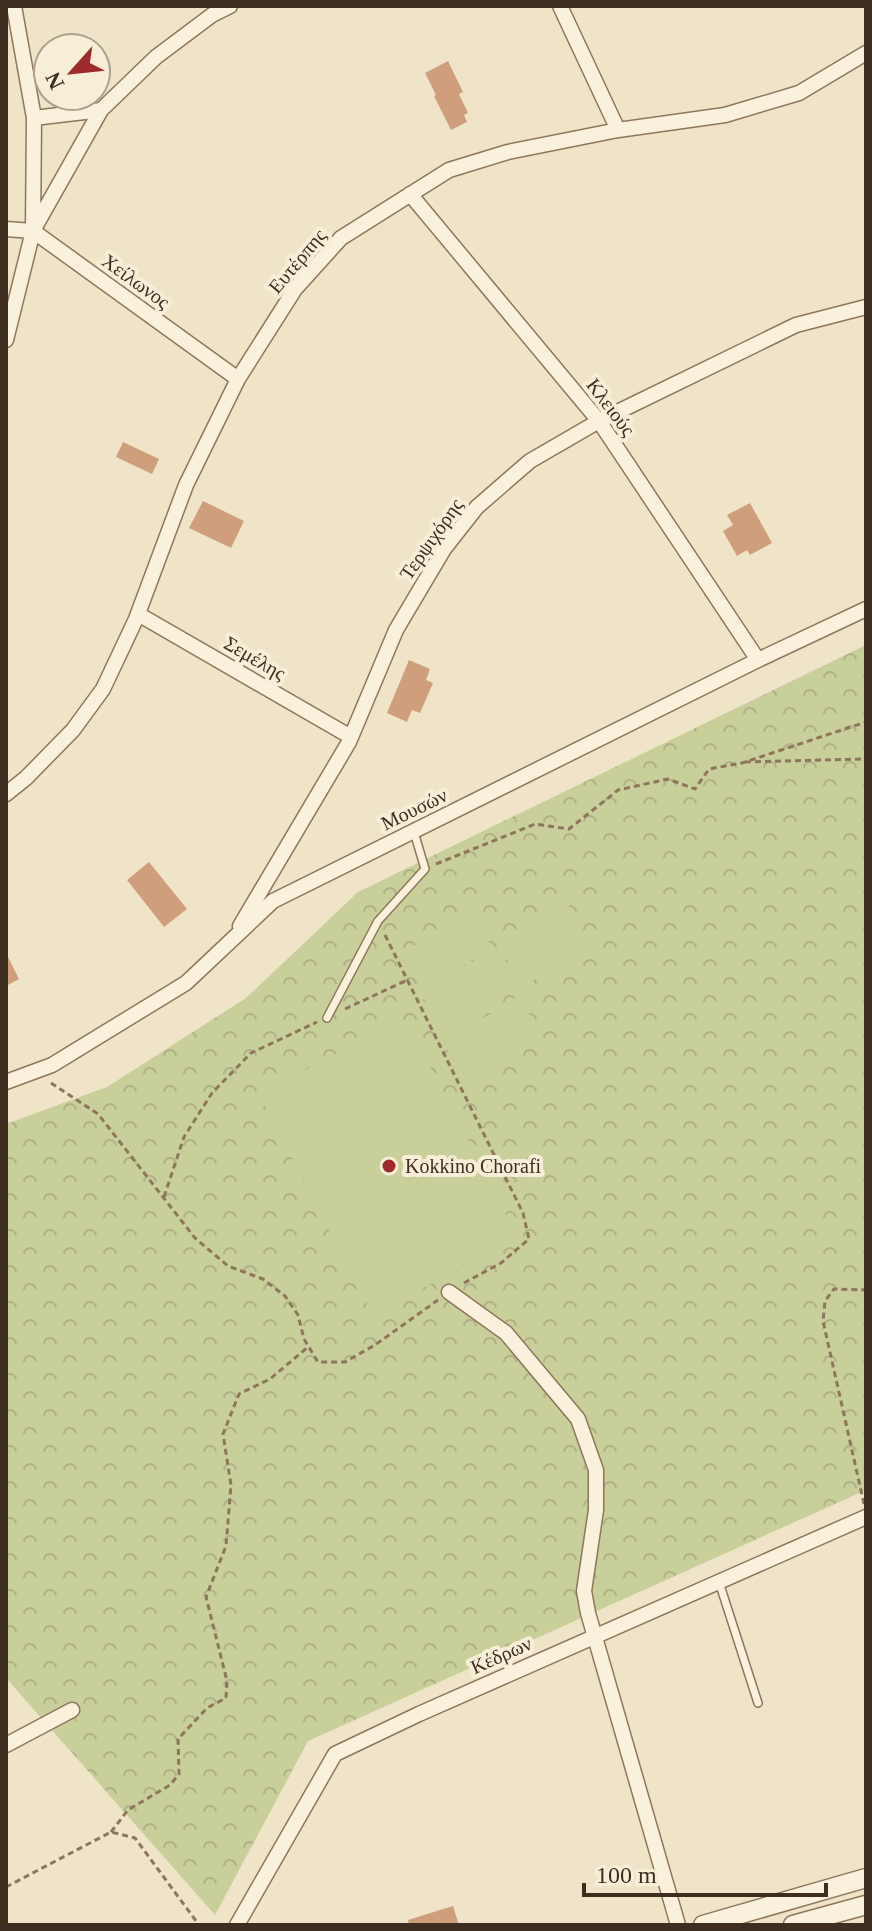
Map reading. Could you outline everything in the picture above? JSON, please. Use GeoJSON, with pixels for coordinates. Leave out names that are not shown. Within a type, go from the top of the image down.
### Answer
{"type":"FeatureCollection","features":[{"type":"Feature","properties":{"kind":"street"},"geometry":{"type":"LineString","coordinates":[[6,340],[33,231],[34,118],[14,6]]}},
{"type":"Feature","properties":{"kind":"street"},"geometry":{"type":"LineString","coordinates":[[112,99],[156,57],[212,15],[230,6]]}},
{"type":"Feature","properties":{"kind":"street"},"geometry":{"type":"LineString","coordinates":[[560,6],[618,130]]}},
{"type":"Feature","properties":{"kind":"street","name":"Ευτέρπης"},"geometry":{"type":"LineString","coordinates":[[6,794],[73,730],[103,689],[138,614],[186,485],[238,379],[295,289],[341,238],[449,170],[508,152],[618,130],[725,115],[799,93],[866,53]]}},
{"type":"Feature","properties":{"kind":"street"},"geometry":{"type":"LineString","coordinates":[[34,118],[84,112]]}},
{"type":"Feature","properties":{"kind":"street"},"geometry":{"type":"LineString","coordinates":[[33,231],[100,112]]}},
{"type":"Feature","properties":{"kind":"street","name":"Κλειούς"},"geometry":{"type":"LineString","coordinates":[[410,194],[599,421],[758,660]]}},
{"type":"Feature","properties":{"kind":"street"},"geometry":{"type":"LineString","coordinates":[[6,229],[33,231]]}},
{"type":"Feature","properties":{"kind":"street","name":"Χείλωνος"},"geometry":{"type":"LineString","coordinates":[[33,231],[238,379]]}},
{"type":"Feature","properties":{"kind":"street","name":"Τερψιχόρης"},"geometry":{"type":"LineString","coordinates":[[231,939],[351,737],[396,630],[444,549],[477,507],[530,461],[599,421],[796,325],[866,307]]}},
{"type":"Feature","properties":{"kind":"street","name":"Μουσών"},"geometry":{"type":"LineString","coordinates":[[6,1082],[52,1065],[186,983],[273,901],[866,609]]}},
{"type":"Feature","properties":{"kind":"street","name":"Σεμέλης"},"geometry":{"type":"LineString","coordinates":[[138,614],[351,737]]}},
{"type":"Feature","properties":{"kind":"street"},"geometry":{"type":"LineString","coordinates":[[263,887],[273,901]]}},
{"type":"Feature","properties":{"kind":"street"},"geometry":{"type":"LineString","coordinates":[[449,1292],[506,1333],[578,1419],[596,1470],[596,1510],[584,1591],[588,1613],[678,1925]]}},
{"type":"Feature","properties":{"kind":"street","name":"Κέδρων"},"geometry":{"type":"LineString","coordinates":[[237,1925],[335,1754],[866,1514]]}},
{"type":"Feature","properties":{"kind":"street"},"geometry":{"type":"LineString","coordinates":[[6,1745],[72,1710]]}},
{"type":"Feature","properties":{"kind":"street"},"geometry":{"type":"LineString","coordinates":[[703,1925],[866,1878]]}},
{"type":"Feature","properties":{"kind":"street"},"geometry":{"type":"LineString","coordinates":[[793,1925],[866,1905]]}},
{"type":"Feature","properties":{"kind":"lane"},"geometry":{"type":"LineString","coordinates":[[327,1018],[378,921],[425,869],[414,832]]}},
{"type":"Feature","properties":{"kind":"lane"},"geometry":{"type":"LineString","coordinates":[[719,1582],[758,1703]]}},
{"type":"Feature","properties":{"kind":"path"},"geometry":{"type":"LineString","coordinates":[[425,869],[535,824],[569,829],[618,790],[668,779],[695,789],[709,769],[742,763],[866,722]]}},
{"type":"Feature","properties":{"kind":"path"},"geometry":{"type":"LineString","coordinates":[[742,763],[866,761]]}},
{"type":"Feature","properties":{"kind":"path"},"geometry":{"type":"LineString","coordinates":[[33,1072],[98,1114],[195,1238],[228,1266],[263,1279],[285,1296],[298,1315],[308,1346],[318,1362],[345,1362],[375,1345],[449,1292],[501,1263],[529,1239],[523,1213],[378,921]]}},
{"type":"Feature","properties":{"kind":"path"},"geometry":{"type":"LineString","coordinates":[[164,1197],[184,1137],[212,1093],[251,1053],[407,980]]}},
{"type":"Feature","properties":{"kind":"path"},"geometry":{"type":"LineString","coordinates":[[866,1290],[834,1289],[825,1301],[823,1321],[866,1514]]}},
{"type":"Feature","properties":{"kind":"path"},"geometry":{"type":"LineString","coordinates":[[6,1887],[111,1832],[128,1810],[170,1785],[179,1774],[178,1739],[207,1708],[226,1698],[227,1681],[206,1597],[226,1546],[231,1485],[223,1434],[239,1394],[270,1379],[308,1346]]}},
{"type":"Feature","properties":{"kind":"path"},"geometry":{"type":"LineString","coordinates":[[111,1832],[135,1838],[199,1925]]}},
{"type":"Feature","properties":{"kind":"green space"},"geometry":{"type":"Polygon","coordinates":[[[866,645],[866,1490],[308,1741],[215,1915],[6,1678],[6,1124],[107,1087],[246,998],[358,892],[866,645]]]}},
{"type":"Feature","properties":{"kind":"green space"},"geometry":{"type":"Polygon","coordinates":[[[568,904],[592,945],[523,986],[498,945],[568,904]]]}},
{"type":"Feature","properties":{"kind":"green space"},"geometry":{"type":"Polygon","coordinates":[[[469,911],[492,947],[435,984],[496,947],[521,986],[445,1033],[421,994],[425,991],[401,954],[469,911]]]}},
{"type":"Feature","properties":{"kind":"green space"},"geometry":{"type":"Polygon","coordinates":[[[518,996],[541,1033],[467,1079],[444,1043],[518,996]]]}},
{"type":"Feature","properties":{"kind":"green space","name":"Kokkino Chorafi"},"geometry":{"type":"Polygon","coordinates":[[[406,1019],[518,1239],[372,1314],[259,1093],[406,1019]]]}},
{"type":"Feature","properties":{"kind":"building"},"geometry":{"type":"Polygon","coordinates":[[[448,61],[463,92],[459,94],[468,113],[464,115],[467,122],[451,130],[425,73],[448,61]]]}},
{"type":"Feature","properties":{"kind":"building"},"geometry":{"type":"Polygon","coordinates":[[[123,442],[159,459],[152,474],[116,457],[123,442]]]}},
{"type":"Feature","properties":{"kind":"building"},"geometry":{"type":"Polygon","coordinates":[[[203,501],[244,521],[231,548],[189,528],[203,501]]]}},
{"type":"Feature","properties":{"kind":"building"},"geometry":{"type":"Polygon","coordinates":[[[750,503],[772,543],[750,555],[747,550],[737,556],[723,531],[733,525],[727,515],[750,503]]]}},
{"type":"Feature","properties":{"kind":"building"},"geometry":{"type":"Polygon","coordinates":[[[409,660],[430,669],[426,680],[433,683],[420,713],[412,710],[407,722],[387,713],[409,660]]]}},
{"type":"Feature","properties":{"kind":"building"},"geometry":{"type":"Polygon","coordinates":[[[149,862],[187,909],[164,927],[127,880],[149,862]]]}},
{"type":"Feature","properties":{"kind":"building"},"geometry":{"type":"Polygon","coordinates":[[[6,953],[19,979],[6,986],[6,953]]]}},
{"type":"Feature","properties":{"kind":"building"},"geometry":{"type":"Polygon","coordinates":[[[453,1906],[459,1925],[409,1925],[408,1920],[453,1906]]]}},
{"type":"Feature","properties":{"kind":"place","name":"Kokkino Chorafi"},"geometry":{"type":"Point","coordinates":[389,1166]}}]}
